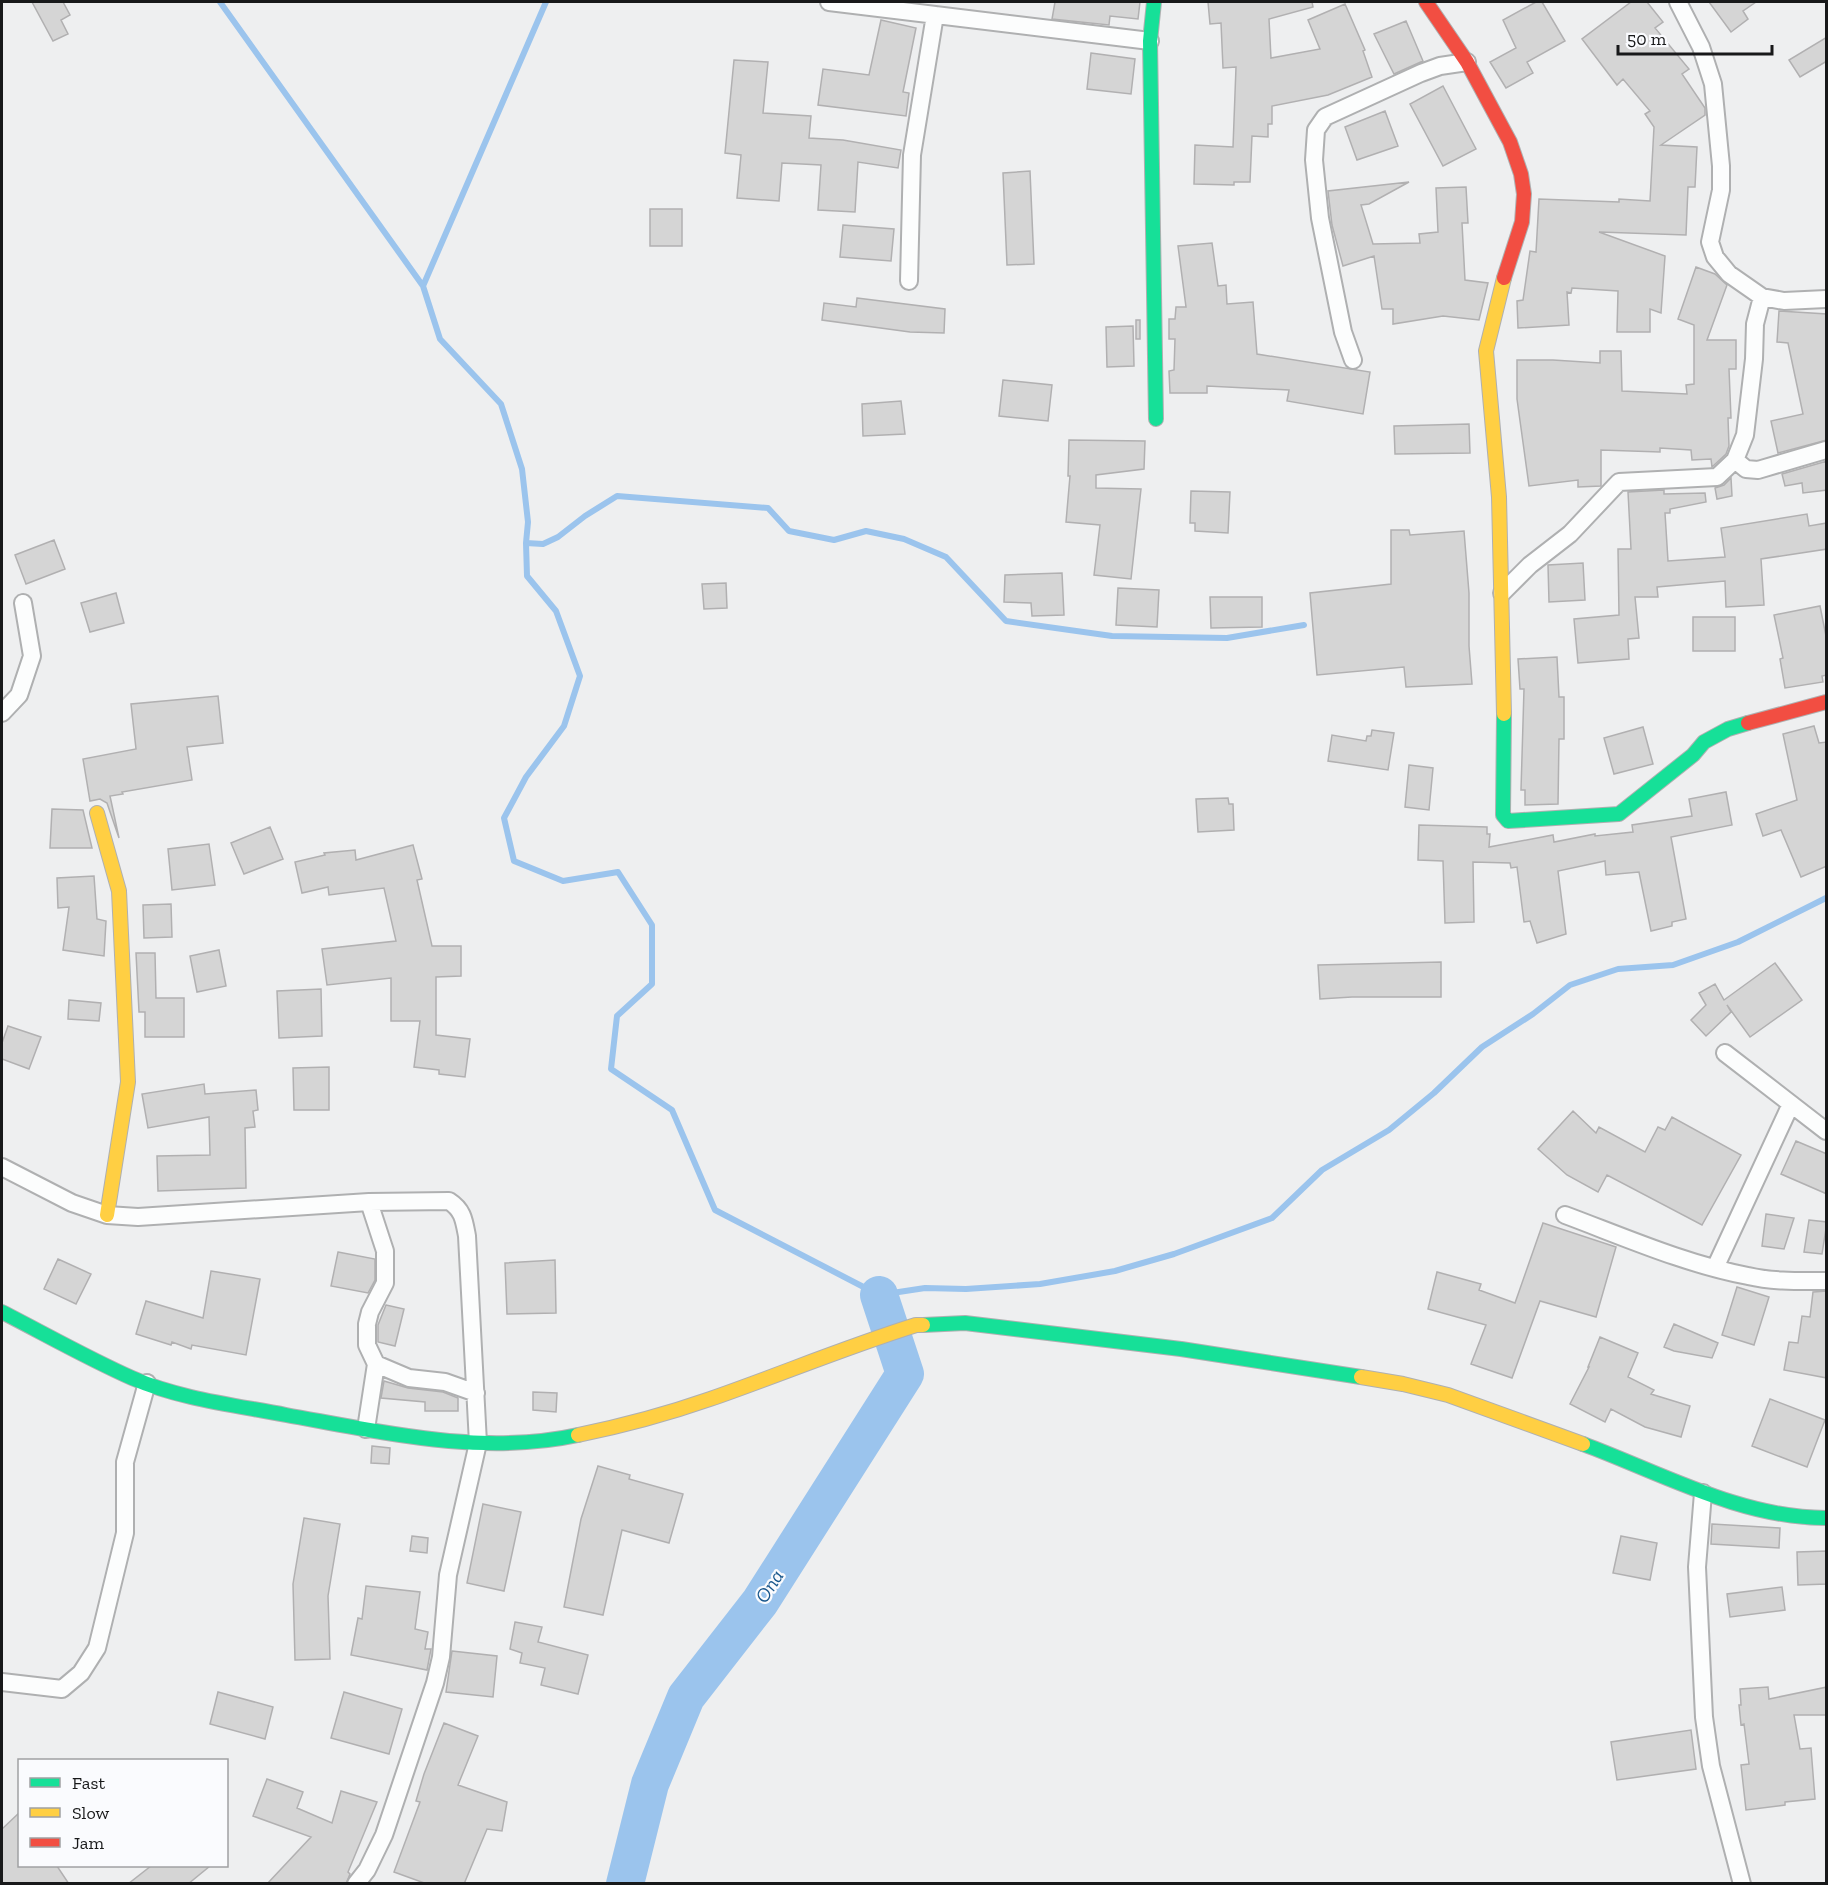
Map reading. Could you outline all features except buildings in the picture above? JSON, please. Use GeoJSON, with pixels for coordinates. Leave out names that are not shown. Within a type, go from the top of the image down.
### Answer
{"type":"FeatureCollection","features":[{"type":"Feature","properties":{"kind":"street"},"geometry":{"type":"LineString","coordinates":[[830,2],[1150,41]]}},
{"type":"Feature","properties":{"kind":"street"},"geometry":{"type":"LineString","coordinates":[[1154,2],[1150,41],[1156,419]]}},
{"type":"Feature","properties":{"kind":"street"},"geometry":{"type":"LineString","coordinates":[[1426,2],[1467,62],[1510,142],[1521,174],[1524,194],[1522,222],[1505,272],[1486,351],[1499,496],[1504,731],[1503,815],[1508,821],[1619,814],[1693,755],[1704,742],[1716,735],[1728,729],[1827,702]]}},
{"type":"Feature","properties":{"kind":"street"},"geometry":{"type":"LineString","coordinates":[[1678,2],[1701,47],[1713,84],[1721,166],[1721,190],[1710,242],[1715,257],[1729,274],[1762,297],[1784,301],[1827,299]]}},
{"type":"Feature","properties":{"kind":"street"},"geometry":{"type":"LineString","coordinates":[[909,281],[912,155],[935,15]]}},
{"type":"Feature","properties":{"kind":"street"},"geometry":{"type":"LineString","coordinates":[[1353,360],[1343,332],[1320,218],[1314,160],[1316,130],[1325,117],[1421,73],[1440,66],[1467,62]]}},
{"type":"Feature","properties":{"kind":"street"},"geometry":{"type":"LineString","coordinates":[[1502,593],[1530,565],[1570,534],[1619,482],[1717,477],[1735,460],[1745,435],[1754,358],[1755,324],[1762,297]]}},
{"type":"Feature","properties":{"kind":"street"},"geometry":{"type":"LineString","coordinates":[[1735,460],[1746,469],[1758,470],[1827,450]]}},
{"type":"Feature","properties":{"kind":"street"},"geometry":{"type":"LineString","coordinates":[[2,713],[19,695],[32,656],[23,603]]}},
{"type":"Feature","properties":{"kind":"street"},"geometry":{"type":"LineString","coordinates":[[97,813],[119,891],[128,1082],[107,1215]]}},
{"type":"Feature","properties":{"kind":"street"},"geometry":{"type":"LineString","coordinates":[[1725,1053],[1827,1131]]}},
{"type":"Feature","properties":{"kind":"street"},"geometry":{"type":"LineString","coordinates":[[1715,1268],[1791,1104]]}},
{"type":"Feature","properties":{"kind":"street"},"geometry":{"type":"LineString","coordinates":[[2,1167],[72,1203],[107,1215],[138,1217],[369,1202],[449,1201],[459,1208],[467,1236],[478,1443],[448,1575],[441,1657],[435,1683],[384,1835],[367,1870],[356,1884]]}},
{"type":"Feature","properties":{"kind":"street"},"geometry":{"type":"LineString","coordinates":[[366,1429],[376,1364],[367,1345],[366,1334],[370,1312],[385,1283],[385,1251],[369,1202]]}},
{"type":"Feature","properties":{"kind":"street"},"geometry":{"type":"LineString","coordinates":[[1564,1215],[1715,1268],[1750,1277],[1789,1281],[1827,1281]]}},
{"type":"Feature","properties":{"kind":"street"},"geometry":{"type":"LineString","coordinates":[[2,1312],[132,1378],[200,1399],[399,1435],[478,1443],[548,1442],[608,1429],[708,1400],[865,1341],[916,1325],[965,1323],[1180,1348],[1403,1384],[1448,1395],[1515,1418],[1703,1493],[1772,1512],[1809,1518],[1827,1518]]}},
{"type":"Feature","properties":{"kind":"street"},"geometry":{"type":"LineString","coordinates":[[376,1364],[410,1378],[445,1382],[476,1393]]}},
{"type":"Feature","properties":{"kind":"street"},"geometry":{"type":"LineString","coordinates":[[2,1682],[62,1689],[81,1673],[97,1648],[125,1533],[125,1462],[147,1383]]}},
{"type":"Feature","properties":{"kind":"street"},"geometry":{"type":"LineString","coordinates":[[1703,1493],[1697,1567],[1704,1717],[1711,1766],[1742,1884]]}},
{"type":"Feature","properties":{"kind":"waterway"},"geometry":{"type":"LineString","coordinates":[[220,2],[423,286],[440,339],[501,404],[522,469],[528,522],[527,576],[556,611],[580,676],[564,726],[526,777],[504,818],[514,861],[563,881],[618,872],[652,925],[652,984],[617,1016],[611,1069],[672,1110],[715,1210],[879,1295],[925,1288],[966,1289],[1040,1284],[1115,1271],[1174,1254],[1272,1218],[1322,1170],[1389,1130],[1434,1093],[1482,1047],[1533,1014],[1570,985],[1618,969],[1673,965],[1738,942],[1826,898]]}},
{"type":"Feature","properties":{"kind":"waterway"},"geometry":{"type":"LineString","coordinates":[[423,286],[546,2]]}},
{"type":"Feature","properties":{"kind":"waterway"},"geometry":{"type":"LineString","coordinates":[[526,543],[543,544],[558,537],[585,516],[617,496],[768,508],[789,531],[834,540],[866,531],[904,539],[946,557],[1006,621],[1112,636],[1227,638],[1304,625]]}},
{"type":"Feature","properties":{"kind":"waterway","name":"Ona"},"geometry":{"type":"LineString","coordinates":[[625,1884],[650,1784],[686,1697],[760,1602],[905,1374],[879,1295]]}},
{"type":"Feature","properties":{"kind":"traffic: fast"},"geometry":{"type":"LineString","coordinates":[[1154,2],[1150,41],[1156,419]]}},
{"type":"Feature","properties":{"kind":"traffic: fast"},"geometry":{"type":"LineString","coordinates":[[1504,714],[1503,815],[1508,821],[1619,814],[1693,755],[1704,742],[1728,729],[1748,723]]}},
{"type":"Feature","properties":{"kind":"traffic: fast"},"geometry":{"type":"LineString","coordinates":[[2,1312],[132,1378],[208,1401],[432,1439],[505,1443],[542,1441],[578,1435]]}},
{"type":"Feature","properties":{"kind":"traffic: fast"},"geometry":{"type":"LineString","coordinates":[[923,1325],[965,1323],[1181,1349],[1361,1377]]}},
{"type":"Feature","properties":{"kind":"traffic: fast"},"geometry":{"type":"LineString","coordinates":[[1583,1444],[1732,1502],[1763,1511],[1826,1518]]}},
{"type":"Feature","properties":{"kind":"traffic: slow"},"geometry":{"type":"LineString","coordinates":[[1504,278],[1486,351],[1499,497],[1504,714]]}},
{"type":"Feature","properties":{"kind":"traffic: slow"},"geometry":{"type":"LineString","coordinates":[[97,813],[119,891],[128,1082],[107,1215]]}},
{"type":"Feature","properties":{"kind":"traffic: slow"},"geometry":{"type":"LineString","coordinates":[[578,1435],[694,1404],[864,1342],[916,1325],[923,1325]]}},
{"type":"Feature","properties":{"kind":"traffic: slow"},"geometry":{"type":"LineString","coordinates":[[1361,1377],[1448,1395],[1583,1444]]}},
{"type":"Feature","properties":{"kind":"traffic: jam"},"geometry":{"type":"LineString","coordinates":[[1426,2],[1467,62],[1510,142],[1521,174],[1524,194],[1522,222],[1504,278]]}},
{"type":"Feature","properties":{"kind":"traffic: jam"},"geometry":{"type":"LineString","coordinates":[[1748,723],[1826,702]]}}]}
